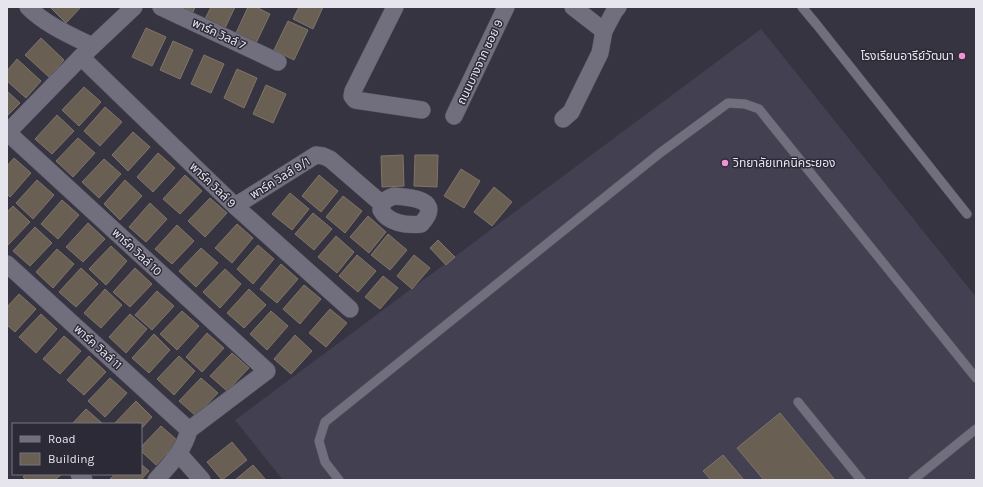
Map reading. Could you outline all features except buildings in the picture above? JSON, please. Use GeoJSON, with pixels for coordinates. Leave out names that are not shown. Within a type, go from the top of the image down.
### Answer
{"type":"FeatureCollection","features":[{"type":"Feature","properties":{"kind":"street","name":"พาร์ค วิลล์ 9"},"geometry":{"type":"LineString","coordinates":[[28,7],[38,17],[86,52],[235,206],[350,309]]}},
{"type":"Feature","properties":{"kind":"street","name":"พาร์ค วิลล์ 7"},"geometry":{"type":"LineString","coordinates":[[161,7],[278,62]]}},
{"type":"Feature","properties":{"kind":"street"},"geometry":{"type":"LineString","coordinates":[[395,7],[353,91],[352,96],[355,100],[422,110]]}},
{"type":"Feature","properties":{"kind":"street","name":"ถนนบางจาก ซอย 9"},"geometry":{"type":"LineString","coordinates":[[454,116],[506,7]]}},
{"type":"Feature","properties":{"kind":"street"},"geometry":{"type":"LineString","coordinates":[[573,7],[604,31]]}},
{"type":"Feature","properties":{"kind":"street"},"geometry":{"type":"LineString","coordinates":[[563,119],[571,112],[600,53],[604,31],[618,7]]}},
{"type":"Feature","properties":{"kind":"street"},"geometry":{"type":"LineString","coordinates":[[7,133],[126,10]]}},
{"type":"Feature","properties":{"kind":"street","name":"พาร์ค วิลล์ 10"},"geometry":{"type":"LineString","coordinates":[[7,133],[267,371],[189,430]]}},
{"type":"Feature","properties":{"kind":"street","name":"พาร์ค วิลล์ 9/1"},"geometry":{"type":"LineString","coordinates":[[235,206],[316,155],[330,159],[382,204]]}},
{"type":"Feature","properties":{"kind":"street","name":"พาร์ค วิลล์ 11"},"geometry":{"type":"LineString","coordinates":[[7,264],[189,430]]}},
{"type":"Feature","properties":{"kind":"street"},"geometry":{"type":"LineString","coordinates":[[156,480],[179,454],[187,439],[189,430]]}},
{"type":"Feature","properties":{"kind":"street"},"geometry":{"type":"LineString","coordinates":[[179,454],[202,480]]}},
{"type":"Feature","properties":{"kind":"lane"},"geometry":{"type":"LineString","coordinates":[[802,7],[967,214]]}},
{"type":"Feature","properties":{"kind":"lane"},"geometry":{"type":"LineString","coordinates":[[339,480],[325,462],[319,441],[325,422],[660,153],[728,103],[745,104],[759,109],[976,378]]}},
{"type":"Feature","properties":{"kind":"lane"},"geometry":{"type":"LineString","coordinates":[[798,402],[861,480]]}},
{"type":"Feature","properties":{"kind":"lane"},"geometry":{"type":"LineString","coordinates":[[913,480],[976,429]]}},
{"type":"Feature","properties":{"kind":"shaded area","name":"วิทยาลัยเทคนิคระยอง"},"geometry":{"type":"Polygon","coordinates":[[[761,29],[976,297],[976,480],[283,480],[235,420],[761,29]]]}},
{"type":"Feature","properties":{"kind":"place","name":"โรงเรียนอารีย์วัฒนา"},"geometry":{"type":"Point","coordinates":[962,56]}},
{"type":"Feature","properties":{"kind":"place","name":"วิทยาลัยเทคนิคระยอง"},"geometry":{"type":"Point","coordinates":[725,163]}}]}
